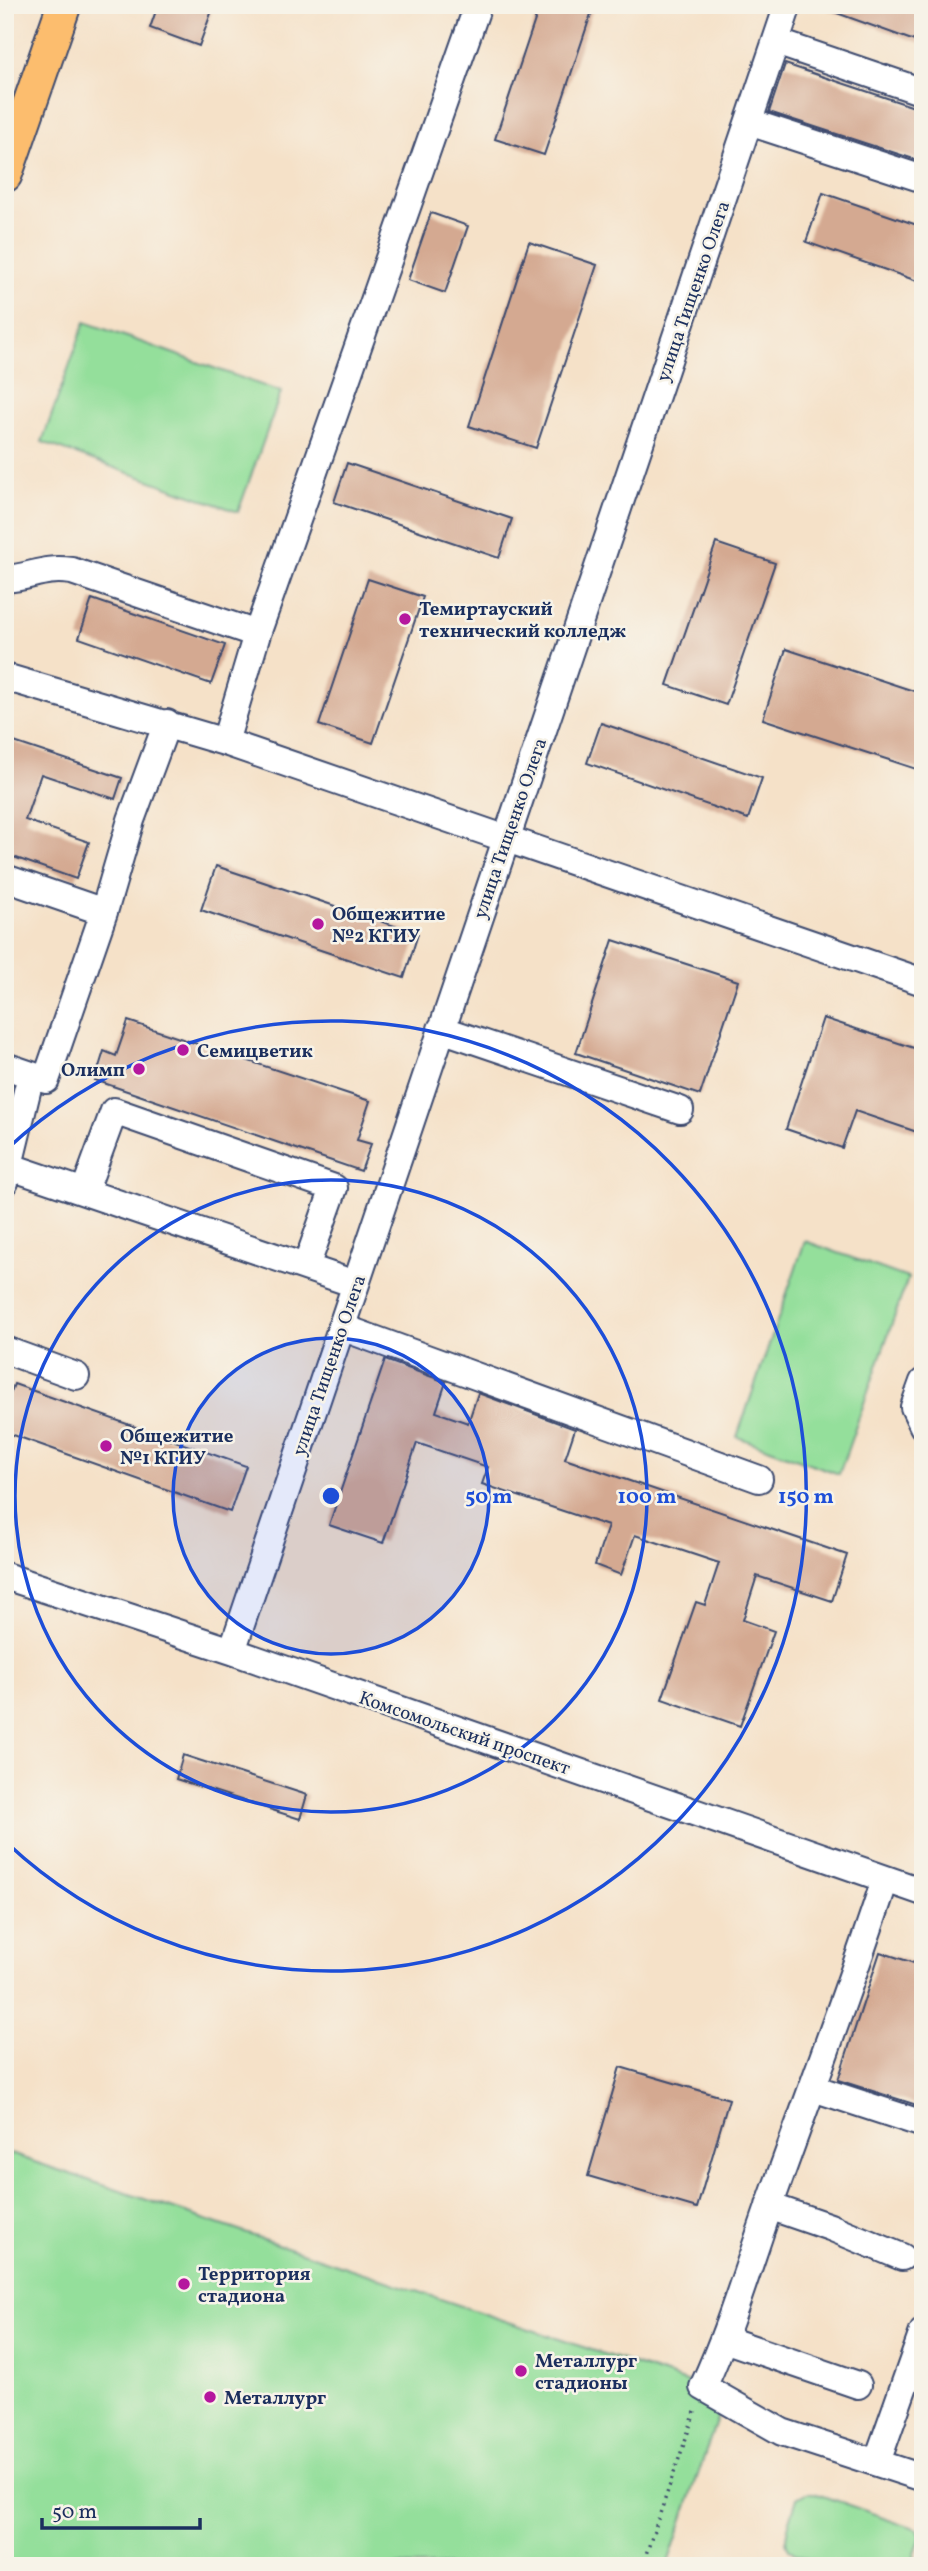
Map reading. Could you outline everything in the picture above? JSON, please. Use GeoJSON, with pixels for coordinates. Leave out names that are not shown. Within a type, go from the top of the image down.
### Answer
{"type":"FeatureCollection","features":[{"type":"Feature","properties":{"kind":"main road"},"geometry":{"type":"LineString","coordinates":[[5,175],[64,5]]}},
{"type":"Feature","properties":{"kind":"street"},"geometry":{"type":"LineString","coordinates":[[225,742],[257,634],[478,5]]}},
{"type":"Feature","properties":{"kind":"street","name":"улица Тищенко Олега"},"geometry":{"type":"LineString","coordinates":[[232,1651],[788,5]]}},
{"type":"Feature","properties":{"kind":"street"},"geometry":{"type":"LineString","coordinates":[[776,42],[923,92]]}},
{"type":"Feature","properties":{"kind":"street"},"geometry":{"type":"LineString","coordinates":[[749,122],[923,179]]}},
{"type":"Feature","properties":{"kind":"street"},"geometry":{"type":"LineString","coordinates":[[5,579],[25,578],[40,570],[72,571],[257,634]]}},
{"type":"Feature","properties":{"kind":"street"},"geometry":{"type":"LineString","coordinates":[[5,677],[225,742],[923,982]]}},
{"type":"Feature","properties":{"kind":"street"},"geometry":{"type":"LineString","coordinates":[[5,1066],[46,1080],[104,912],[131,820],[167,723]]}},
{"type":"Feature","properties":{"kind":"street"},"geometry":{"type":"LineString","coordinates":[[5,878],[104,912]]}},
{"type":"Feature","properties":{"kind":"street"},"geometry":{"type":"LineString","coordinates":[[441,1029],[680,1110]]}},
{"type":"Feature","properties":{"kind":"street"},"geometry":{"type":"LineString","coordinates":[[31,1075],[7,1174],[86,1190],[355,1284]]}},
{"type":"Feature","properties":{"kind":"street"},"geometry":{"type":"LineString","coordinates":[[86,1190],[114,1111],[295,1174],[334,1188],[306,1267]]}},
{"type":"Feature","properties":{"kind":"street"},"geometry":{"type":"LineString","coordinates":[[341,1327],[759,1479]]}},
{"type":"Feature","properties":{"kind":"street"},"geometry":{"type":"LineString","coordinates":[[5,1350],[76,1376]]}},
{"type":"Feature","properties":{"kind":"street"},"geometry":{"type":"LineString","coordinates":[[923,1382],[914,1407],[923,1426]]}},
{"type":"Feature","properties":{"kind":"street","name":"Комсомольский проспект"},"geometry":{"type":"LineString","coordinates":[[5,1576],[232,1651],[923,1892]]}},
{"type":"Feature","properties":{"kind":"street"},"geometry":{"type":"LineString","coordinates":[[885,1880],[724,2339],[704,2387],[782,2432],[923,2478]]}},
{"type":"Feature","properties":{"kind":"street"},"geometry":{"type":"LineString","coordinates":[[813,2088],[923,2124]]}},
{"type":"Feature","properties":{"kind":"street"},"geometry":{"type":"LineString","coordinates":[[769,2206],[830,2227],[902,2257]]}},
{"type":"Feature","properties":{"kind":"street"},"geometry":{"type":"LineString","coordinates":[[877,2462],[923,2332]]}},
{"type":"Feature","properties":{"kind":"street"},"geometry":{"type":"LineString","coordinates":[[724,2339],[858,2385]]}},
{"type":"Feature","properties":{"kind":"path"},"geometry":{"type":"LineString","coordinates":[[642,2566],[704,2387]]}},
{"type":"Feature","properties":{"kind":"green space"},"geometry":{"type":"Polygon","coordinates":[[[85,322],[281,392],[238,512],[42,442],[85,322]]]}},
{"type":"Feature","properties":{"kind":"green space"},"geometry":{"type":"Polygon","coordinates":[[[805,1241],[908,1278],[839,1474],[737,1437],[805,1241]]]}},
{"type":"Feature","properties":{"kind":"green space","name":"Территория стадиона"},"geometry":{"type":"Polygon","coordinates":[[[5,2152],[725,2395],[667,2566],[5,2566],[5,2152]]]}},
{"type":"Feature","properties":{"kind":"green space"},"geometry":{"type":"Polygon","coordinates":[[[806,2493],[814,2493],[918,2529],[921,2536],[911,2566],[840,2565],[802,2557],[790,2550],[786,2540],[789,2524],[797,2498],[806,2493]]]}},
{"type":"Feature","properties":{"kind":"building"},"geometry":{"type":"Polygon","coordinates":[[[158,5],[214,5],[199,46],[150,28],[158,5]]]}},
{"type":"Feature","properties":{"kind":"building"},"geometry":{"type":"Polygon","coordinates":[[[540,5],[594,5],[544,155],[495,139],[540,5]]]}},
{"type":"Feature","properties":{"kind":"building"},"geometry":{"type":"Polygon","coordinates":[[[923,5],[923,44],[820,7],[923,5]]]}},
{"type":"Feature","properties":{"kind":"building"},"geometry":{"type":"Polygon","coordinates":[[[785,64],[923,110],[923,162],[769,112],[785,64]]]}},
{"type":"Feature","properties":{"kind":"building"},"geometry":{"type":"Polygon","coordinates":[[[823,193],[923,227],[923,283],[806,242],[823,193]]]}},
{"type":"Feature","properties":{"kind":"building"},"geometry":{"type":"Polygon","coordinates":[[[431,213],[468,226],[445,293],[408,280],[431,213]]]}},
{"type":"Feature","properties":{"kind":"building"},"geometry":{"type":"Polygon","coordinates":[[[529,242],[597,265],[536,448],[469,426],[529,242]]]}},
{"type":"Feature","properties":{"kind":"building"},"geometry":{"type":"Polygon","coordinates":[[[347,463],[512,519],[499,558],[334,502],[347,463]]]}},
{"type":"Feature","properties":{"kind":"building"},"geometry":{"type":"Polygon","coordinates":[[[716,543],[775,563],[726,705],[667,685],[716,543]]]}},
{"type":"Feature","properties":{"kind":"building"},"geometry":{"type":"Polygon","coordinates":[[[368,579],[423,597],[373,743],[319,725],[368,579]]]}},
{"type":"Feature","properties":{"kind":"building"},"geometry":{"type":"Polygon","coordinates":[[[92,599],[225,645],[211,684],[79,638],[92,599]]]}},
{"type":"Feature","properties":{"kind":"building"},"geometry":{"type":"Polygon","coordinates":[[[786,649],[923,694],[923,771],[763,719],[786,649]]]}},
{"type":"Feature","properties":{"kind":"building"},"geometry":{"type":"Polygon","coordinates":[[[601,723],[762,778],[748,819],[587,763],[601,723]]]}},
{"type":"Feature","properties":{"kind":"building"},"geometry":{"type":"Polygon","coordinates":[[[5,739],[122,778],[115,799],[41,774],[25,820],[89,842],[76,879],[5,854],[5,739]]]}},
{"type":"Feature","properties":{"kind":"building"},"geometry":{"type":"Polygon","coordinates":[[[216,866],[418,934],[404,978],[201,910],[216,866]]]}},
{"type":"Feature","properties":{"kind":"building"},"geometry":{"type":"Polygon","coordinates":[[[613,940],[738,981],[700,1095],[576,1053],[613,940]]]}},
{"type":"Feature","properties":{"kind":"building"},"geometry":{"type":"Polygon","coordinates":[[[823,1018],[923,1051],[923,1134],[855,1111],[842,1148],[786,1129],[823,1018]]]}},
{"type":"Feature","properties":{"kind":"building"},"geometry":{"type":"Polygon","coordinates":[[[128,1021],[370,1101],[357,1140],[371,1144],[361,1171],[95,1080],[104,1051],[116,1056],[128,1021]]]}},
{"type":"Feature","properties":{"kind":"building"},"geometry":{"type":"Polygon","coordinates":[[[385,1360],[446,1382],[436,1412],[468,1423],[478,1393],[575,1429],[565,1459],[847,1555],[832,1601],[757,1576],[743,1620],[774,1631],[740,1726],[662,1699],[696,1602],[705,1605],[719,1563],[635,1535],[621,1575],[595,1565],[608,1526],[482,1484],[488,1467],[417,1443],[383,1543],[329,1525],[385,1360]]]}},
{"type":"Feature","properties":{"kind":"building"},"geometry":{"type":"Polygon","coordinates":[[[14,1384],[246,1466],[230,1512],[5,1432],[5,1408],[14,1384]]]}},
{"type":"Feature","properties":{"kind":"building"},"geometry":{"type":"Polygon","coordinates":[[[183,1755],[307,1795],[300,1819],[176,1779],[183,1755]]]}},
{"type":"Feature","properties":{"kind":"building"},"geometry":{"type":"Polygon","coordinates":[[[880,1952],[923,1966],[923,2107],[838,2080],[880,1952]]]}},
{"type":"Feature","properties":{"kind":"building"},"geometry":{"type":"Polygon","coordinates":[[[620,2067],[729,2099],[697,2208],[588,2176],[620,2067]]]}},
{"type":"Feature","properties":{"kind":"place","name":"Темиртауский технический колледж"},"geometry":{"type":"Point","coordinates":[405,619]}},
{"type":"Feature","properties":{"kind":"place","name":"Общежитие №2 КГИУ"},"geometry":{"type":"Point","coordinates":[318,924]}},
{"type":"Feature","properties":{"kind":"place","name":"Семицветик"},"geometry":{"type":"Point","coordinates":[183,1050]}},
{"type":"Feature","properties":{"kind":"place","name":"Олимп"},"geometry":{"type":"Point","coordinates":[139,1069]}},
{"type":"Feature","properties":{"kind":"place","name":"Общежитие №1 КГИУ"},"geometry":{"type":"Point","coordinates":[106,1446]}},
{"type":"Feature","properties":{"kind":"place","name":"Территория стадиона"},"geometry":{"type":"Point","coordinates":[184,2284]}},
{"type":"Feature","properties":{"kind":"place","name":"Металлург стадионы"},"geometry":{"type":"Point","coordinates":[521,2371]}},
{"type":"Feature","properties":{"kind":"place","name":"Металлург"},"geometry":{"type":"Point","coordinates":[210,2397]}}]}
